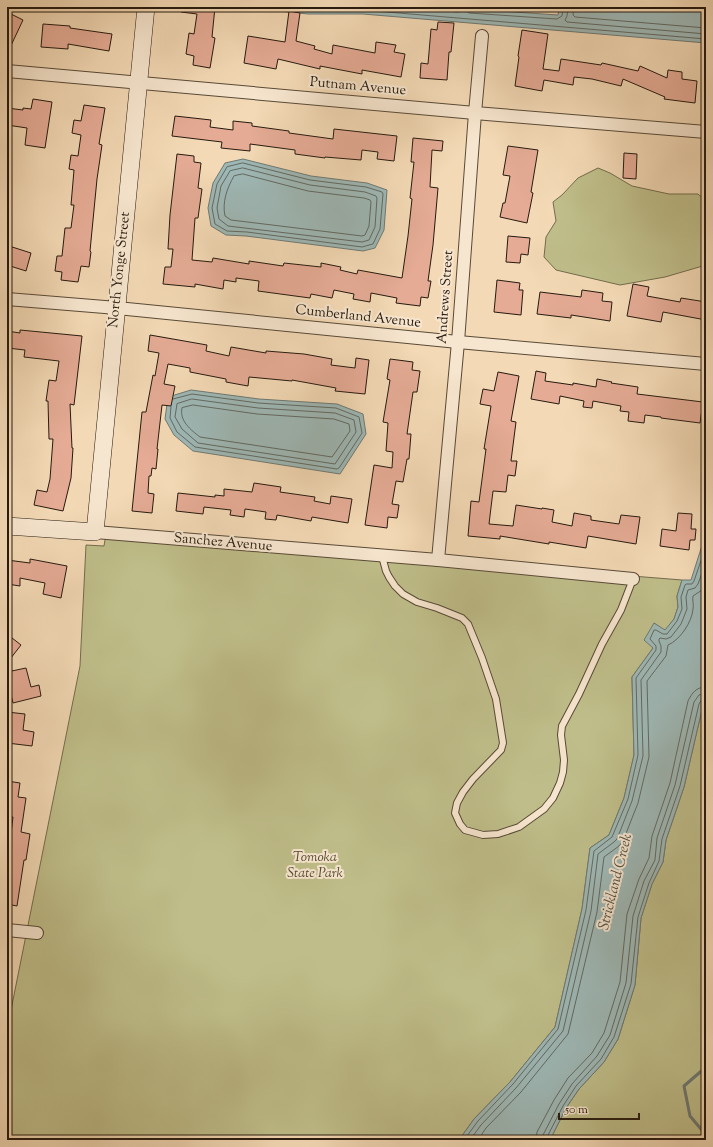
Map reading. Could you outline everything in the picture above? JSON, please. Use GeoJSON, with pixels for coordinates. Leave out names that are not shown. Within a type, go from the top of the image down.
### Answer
{"type":"FeatureCollection","features":[{"type":"Feature","properties":{"kind":"street","name":"North Yonge Street"},"geometry":{"type":"LineString","coordinates":[[95,532],[146,7]]}},
{"type":"Feature","properties":{"kind":"street","name":"Andrews Street"},"geometry":{"type":"LineString","coordinates":[[438,560],[458,342],[482,36]]}},
{"type":"Feature","properties":{"kind":"street","name":"Putnam Avenue"},"geometry":{"type":"LineString","coordinates":[[7,71],[706,132]]}},
{"type":"Feature","properties":{"kind":"street","name":"Cumberland Avenue"},"geometry":{"type":"LineString","coordinates":[[7,299],[117,308],[458,342],[706,364]]}},
{"type":"Feature","properties":{"kind":"street","name":"Sanchez Avenue"},"geometry":{"type":"LineString","coordinates":[[7,526],[438,560],[633,579]]}},
{"type":"Feature","properties":{"kind":"street"},"geometry":{"type":"LineString","coordinates":[[7,930],[37,933]]}},
{"type":"Feature","properties":{"kind":"lane"},"geometry":{"type":"LineString","coordinates":[[382,556],[389,578],[403,594],[417,602],[462,618],[468,624],[482,658],[496,699],[503,743],[501,750],[473,779],[463,792],[457,803],[455,813],[460,824],[465,830],[483,835],[498,834],[519,827],[544,809],[553,798],[563,772],[564,760],[560,735],[562,726],[579,694],[602,644],[621,610],[633,579]]}},
{"type":"Feature","properties":{"kind":"green space"},"geometry":{"type":"Polygon","coordinates":[[[598,168],[632,186],[669,194],[698,194],[706,201],[706,265],[665,277],[620,285],[556,270],[544,257],[546,237],[556,221],[553,202],[578,178],[598,168]]]}},
{"type":"Feature","properties":{"kind":"green space","name":"Tomoka State Park"},"geometry":{"type":"Polygon","coordinates":[[[106,534],[682,580],[677,596],[678,607],[674,619],[665,631],[654,623],[653,648],[632,677],[634,755],[624,798],[609,835],[590,848],[582,909],[555,1027],[510,1082],[474,1119],[459,1140],[7,1140],[7,1030],[80,666],[86,545],[104,546],[106,534]]]}},
{"type":"Feature","properties":{"kind":"green space"},"geometry":{"type":"Polygon","coordinates":[[[706,699],[706,1140],[550,1140],[566,1108],[579,1089],[604,1062],[618,1039],[635,985],[641,918],[652,884],[663,862],[666,840],[684,787],[703,705],[706,699]]]}},
{"type":"Feature","properties":{"kind":"water"},"geometry":{"type":"Polygon","coordinates":[[[231,7],[440,7],[558,15],[559,7],[706,7],[706,43],[363,14],[308,14],[231,7]]]}},
{"type":"Feature","properties":{"kind":"water"},"geometry":{"type":"Polygon","coordinates":[[[243,159],[311,176],[367,183],[387,190],[384,230],[375,248],[363,251],[246,236],[226,235],[211,226],[208,208],[213,183],[225,163],[243,159]]]}},
{"type":"Feature","properties":{"kind":"water"},"geometry":{"type":"Polygon","coordinates":[[[191,390],[259,399],[337,404],[363,414],[366,434],[340,474],[193,451],[174,435],[165,419],[168,397],[191,390]]]}},
{"type":"Feature","properties":{"kind":"water","name":"Strickland Creek"},"geometry":{"type":"Polygon","coordinates":[[[706,533],[706,699],[703,705],[684,787],[666,840],[663,862],[652,884],[641,918],[635,985],[618,1039],[604,1062],[579,1089],[566,1108],[550,1140],[459,1140],[474,1119],[510,1082],[555,1027],[582,909],[590,848],[609,835],[624,798],[634,755],[632,677],[653,648],[644,640],[654,623],[665,630],[674,619],[678,607],[677,596],[682,580],[691,580],[706,533]]]}},
{"type":"Feature","properties":{"kind":"building"},"geometry":{"type":"Polygon","coordinates":[[[181,7],[215,7],[212,37],[215,38],[210,68],[193,65],[194,56],[186,54],[189,33],[194,34],[197,14],[181,12],[181,7]]]}},
{"type":"Feature","properties":{"kind":"building"},"geometry":{"type":"Polygon","coordinates":[[[289,11],[300,13],[296,41],[315,46],[314,49],[332,54],[333,45],[375,53],[376,42],[396,45],[394,52],[405,54],[401,77],[362,70],[362,74],[320,66],[320,69],[278,59],[276,69],[244,63],[248,36],[285,42],[289,11]]]}},
{"type":"Feature","properties":{"kind":"building"},"geometry":{"type":"Polygon","coordinates":[[[7,12],[23,20],[7,54],[7,12]]]}},
{"type":"Feature","properties":{"kind":"building"},"geometry":{"type":"Polygon","coordinates":[[[438,22],[454,23],[451,52],[449,52],[447,80],[420,78],[421,63],[428,64],[431,29],[437,30],[438,22]]]}},
{"type":"Feature","properties":{"kind":"building"},"geometry":{"type":"Polygon","coordinates":[[[43,24],[70,26],[70,28],[112,34],[109,51],[68,44],[68,49],[41,47],[43,24]]]}},
{"type":"Feature","properties":{"kind":"building"},"geometry":{"type":"Polygon","coordinates":[[[522,30],[548,34],[543,69],[559,71],[561,59],[601,65],[602,63],[638,71],[640,66],[667,78],[668,70],[682,72],[682,79],[697,81],[695,103],[664,99],[665,97],[623,79],[621,86],[592,79],[574,77],[573,85],[544,80],[542,91],[515,86],[522,30]]]}},
{"type":"Feature","properties":{"kind":"building"},"geometry":{"type":"Polygon","coordinates":[[[33,99],[52,102],[45,148],[25,145],[27,128],[7,125],[7,108],[23,110],[23,108],[31,109],[33,99]]]}},
{"type":"Feature","properties":{"kind":"building"},"geometry":{"type":"Polygon","coordinates":[[[84,105],[105,108],[99,144],[102,145],[97,179],[89,267],[81,266],[78,282],[61,280],[62,272],[55,271],[57,256],[62,256],[65,228],[71,228],[74,205],[71,205],[74,170],[69,169],[71,155],[78,156],[81,135],[72,133],[74,120],[81,121],[84,105]]]}},
{"type":"Feature","properties":{"kind":"building"},"geometry":{"type":"Polygon","coordinates":[[[175,116],[211,120],[210,127],[233,130],[233,121],[252,123],[252,126],[289,131],[289,133],[333,139],[334,129],[397,136],[394,161],[377,159],[378,152],[362,150],[361,160],[325,158],[295,154],[295,150],[250,144],[250,151],[221,148],[222,142],[172,136],[175,116]]]}},
{"type":"Feature","properties":{"kind":"building"},"geometry":{"type":"Polygon","coordinates":[[[413,138],[443,141],[442,151],[432,150],[430,187],[438,188],[428,281],[431,281],[428,298],[421,297],[420,306],[396,303],[397,298],[371,293],[370,302],[353,299],[354,294],[334,290],[332,298],[311,294],[310,298],[258,291],[259,281],[236,278],[236,282],[224,280],[223,289],[195,284],[195,287],[163,284],[165,267],[171,267],[173,249],[168,249],[170,215],[177,154],[194,156],[194,162],[201,163],[198,188],[202,189],[198,218],[195,218],[192,260],[212,262],[213,258],[249,264],[249,261],[283,266],[284,263],[321,267],[321,263],[341,267],[340,270],[357,274],[358,270],[402,278],[412,199],[410,198],[414,162],[411,162],[413,138]]]}},
{"type":"Feature","properties":{"kind":"building"},"geometry":{"type":"Polygon","coordinates":[[[508,146],[538,150],[531,192],[533,193],[527,223],[500,217],[503,203],[505,203],[510,176],[503,175],[508,146]]]}},
{"type":"Feature","properties":{"kind":"building"},"geometry":{"type":"Polygon","coordinates":[[[624,153],[637,154],[636,179],[623,178],[624,153]]]}},
{"type":"Feature","properties":{"kind":"building"},"geometry":{"type":"Polygon","coordinates":[[[508,236],[530,238],[528,255],[521,254],[520,263],[506,262],[508,236]]]}},
{"type":"Feature","properties":{"kind":"building"},"geometry":{"type":"Polygon","coordinates":[[[9,246],[31,253],[26,271],[7,265],[7,251],[9,246]]]}},
{"type":"Feature","properties":{"kind":"building"},"geometry":{"type":"Polygon","coordinates":[[[497,280],[520,283],[519,290],[523,290],[521,315],[494,312],[497,280]]]}},
{"type":"Feature","properties":{"kind":"building"},"geometry":{"type":"Polygon","coordinates":[[[633,284],[649,287],[647,296],[680,302],[681,298],[706,302],[706,320],[663,312],[661,322],[627,316],[633,284]]]}},
{"type":"Feature","properties":{"kind":"building"},"geometry":{"type":"Polygon","coordinates":[[[582,290],[603,293],[602,301],[612,302],[610,321],[571,315],[571,318],[537,314],[540,292],[581,297],[582,290]]]}},
{"type":"Feature","properties":{"kind":"building"},"geometry":{"type":"Polygon","coordinates":[[[20,330],[82,336],[74,405],[70,404],[73,448],[71,478],[63,511],[34,505],[37,490],[47,492],[50,479],[53,439],[49,439],[48,401],[46,401],[49,380],[56,381],[59,361],[24,357],[25,350],[7,348],[7,331],[20,333],[20,330]]]}},
{"type":"Feature","properties":{"kind":"building"},"geometry":{"type":"Polygon","coordinates":[[[150,335],[207,345],[206,351],[229,356],[231,347],[266,353],[266,351],[304,354],[332,359],[331,365],[355,368],[356,358],[369,360],[365,394],[335,391],[336,388],[292,380],[249,377],[248,386],[226,382],[226,379],[190,372],[190,368],[168,364],[164,384],[175,386],[171,406],[162,405],[156,469],[152,468],[151,476],[149,476],[148,493],[154,494],[152,513],[132,511],[142,412],[146,412],[159,353],[148,351],[150,335]]]}},
{"type":"Feature","properties":{"kind":"building"},"geometry":{"type":"Polygon","coordinates":[[[390,359],[413,362],[412,370],[420,371],[417,392],[413,392],[407,434],[411,434],[409,459],[407,459],[403,482],[396,481],[392,504],[399,505],[397,518],[388,517],[387,528],[365,525],[374,465],[392,468],[393,452],[386,451],[388,423],[383,422],[390,380],[387,379],[390,359]]]}},
{"type":"Feature","properties":{"kind":"building"},"geometry":{"type":"Polygon","coordinates":[[[536,371],[546,373],[545,381],[573,385],[573,383],[596,387],[597,379],[612,382],[611,383],[638,387],[637,394],[703,402],[700,423],[645,415],[644,423],[628,421],[629,412],[620,411],[621,406],[593,401],[592,408],[583,407],[584,401],[560,396],[559,404],[531,399],[536,371]]]}},
{"type":"Feature","properties":{"kind":"building"},"geometry":{"type":"Polygon","coordinates":[[[498,372],[519,376],[511,421],[516,422],[511,461],[517,461],[515,476],[508,475],[506,492],[493,491],[489,524],[513,526],[516,505],[554,510],[552,522],[572,526],[574,513],[591,516],[591,520],[619,524],[621,515],[640,517],[636,544],[588,536],[586,548],[500,536],[500,539],[468,536],[471,501],[479,502],[486,449],[484,449],[491,406],[480,404],[483,389],[494,391],[498,372]]]}},
{"type":"Feature","properties":{"kind":"building"},"geometry":{"type":"Polygon","coordinates":[[[254,483],[281,487],[280,492],[315,497],[314,501],[330,504],[331,496],[352,499],[348,523],[312,517],[311,521],[277,515],[276,520],[265,519],[266,512],[245,509],[244,517],[230,515],[231,510],[204,507],[203,514],[176,511],[178,493],[215,497],[215,495],[224,496],[224,489],[252,492],[254,483]]]}},
{"type":"Feature","properties":{"kind":"building"},"geometry":{"type":"Polygon","coordinates":[[[678,513],[692,514],[691,529],[696,529],[695,540],[690,540],[689,550],[660,546],[662,529],[676,531],[678,513]]]}},
{"type":"Feature","properties":{"kind":"building"},"geometry":{"type":"Polygon","coordinates":[[[30,559],[67,566],[61,598],[43,594],[45,583],[20,578],[20,586],[7,584],[7,560],[30,563],[30,559]]]}},
{"type":"Feature","properties":{"kind":"building"},"geometry":{"type":"Polygon","coordinates":[[[7,634],[21,645],[7,663],[7,634]]]}},
{"type":"Feature","properties":{"kind":"building"},"geometry":{"type":"Polygon","coordinates":[[[26,668],[31,687],[39,685],[41,696],[13,703],[7,679],[7,672],[26,668]]]}},
{"type":"Feature","properties":{"kind":"building"},"geometry":{"type":"Polygon","coordinates":[[[7,712],[25,714],[23,730],[34,732],[32,746],[7,743],[7,712]]]}},
{"type":"Feature","properties":{"kind":"building"},"geometry":{"type":"Polygon","coordinates":[[[7,781],[20,783],[18,797],[26,798],[21,832],[30,834],[26,860],[24,860],[17,906],[7,904],[7,841],[10,842],[13,817],[7,816],[7,781]]]}},
{"type":"Feature","properties":{"kind":"waterway"},"geometry":{"type":"LineString","coordinates":[[706,1067],[684,1086],[690,1116],[706,1135]]}}]}
